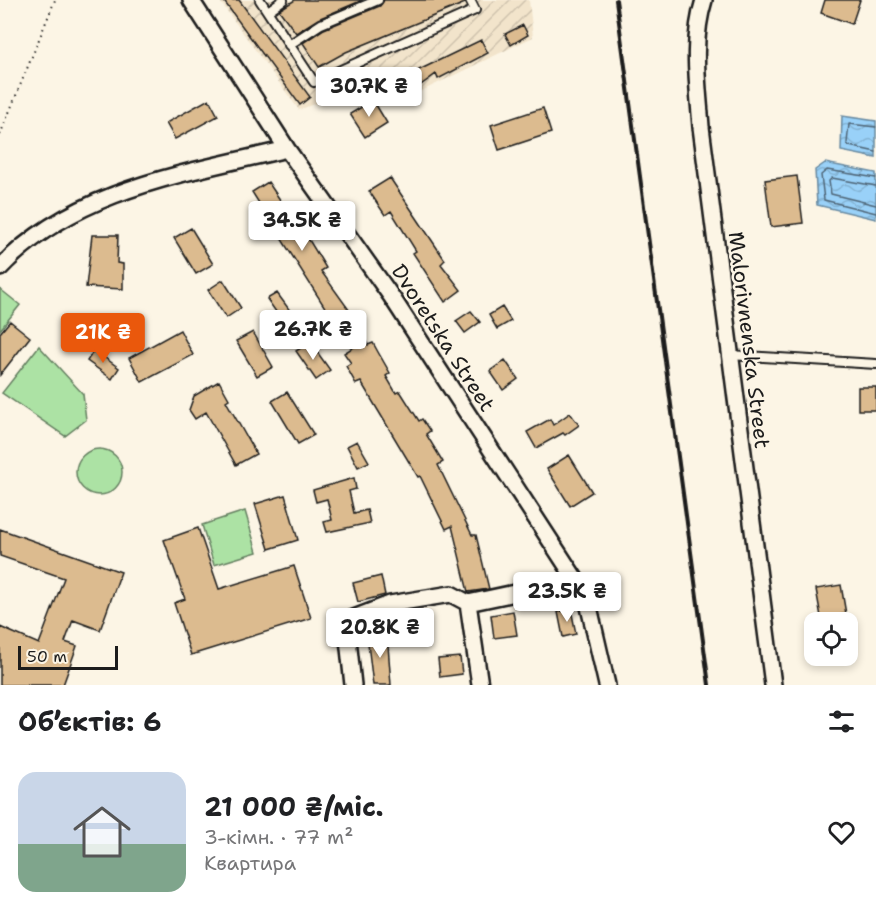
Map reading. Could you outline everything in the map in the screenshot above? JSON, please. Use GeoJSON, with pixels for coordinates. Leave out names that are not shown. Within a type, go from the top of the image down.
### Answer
{"type":"FeatureCollection","features":[{"type":"Feature","properties":{"kind":"street","name":"Dvoretska Street"},"geometry":{"type":"LineString","coordinates":[[191,0],[287,149],[391,296],[576,580],[589,607],[607,685]]}},
{"type":"Feature","properties":{"kind":"street","name":"Malorivnenska Street"},"geometry":{"type":"LineString","coordinates":[[704,0],[698,21],[696,68],[729,355],[773,685]]}},
{"type":"Feature","properties":{"kind":"street"},"geometry":{"type":"LineString","coordinates":[[0,268],[37,234],[118,192],[287,149]]}},
{"type":"Feature","properties":{"kind":"street"},"geometry":{"type":"LineString","coordinates":[[353,685],[345,621],[390,604],[451,594],[468,603],[576,580]]}},
{"type":"Feature","properties":{"kind":"street"},"geometry":{"type":"LineString","coordinates":[[468,603],[480,685]]}},
{"type":"Feature","properties":{"kind":"lane"},"geometry":{"type":"LineString","coordinates":[[260,0],[314,82],[475,10],[470,0]]}},
{"type":"Feature","properties":{"kind":"lane"},"geometry":{"type":"LineString","coordinates":[[268,11],[283,0]]}},
{"type":"Feature","properties":{"kind":"lane"},"geometry":{"type":"LineString","coordinates":[[289,45],[321,24],[378,0]]}},
{"type":"Feature","properties":{"kind":"lane"},"geometry":{"type":"LineString","coordinates":[[729,355],[876,364]]}},
{"type":"Feature","properties":{"kind":"path"},"geometry":{"type":"LineString","coordinates":[[0,135],[55,0]]}},
{"type":"Feature","properties":{"kind":"shaded area"},"geometry":{"type":"Polygon","coordinates":[[[219,0],[529,0],[533,37],[401,101],[390,80],[353,88],[299,110],[219,0]]]}},
{"type":"Feature","properties":{"kind":"green space"},"geometry":{"type":"Polygon","coordinates":[[[0,289],[20,305],[0,330],[0,289]]]}},
{"type":"Feature","properties":{"kind":"green space"},"geometry":{"type":"Polygon","coordinates":[[[39,346],[83,394],[86,420],[65,436],[2,393],[39,346]]]}},
{"type":"Feature","properties":{"kind":"green space"},"geometry":{"type":"Polygon","coordinates":[[[99,449],[108,450],[115,456],[121,463],[121,481],[115,488],[108,494],[99,495],[90,494],[83,488],[77,481],[76,472],[77,463],[83,456],[90,450],[99,449]]]}},
{"type":"Feature","properties":{"kind":"green space"},"geometry":{"type":"Polygon","coordinates":[[[245,511],[257,552],[214,565],[202,525],[245,511]]]}},
{"type":"Feature","properties":{"kind":"water"},"geometry":{"type":"Polygon","coordinates":[[[842,116],[876,121],[876,158],[841,151],[842,116]]]}},
{"type":"Feature","properties":{"kind":"water"},"geometry":{"type":"Polygon","coordinates":[[[825,163],[876,173],[876,219],[817,205],[815,170],[825,163]]]}},
{"type":"Feature","properties":{"kind":"building"},"geometry":{"type":"Polygon","coordinates":[[[223,0],[239,0],[310,97],[300,105],[223,0]]]}},
{"type":"Feature","properties":{"kind":"building"},"geometry":{"type":"Polygon","coordinates":[[[295,0],[363,0],[318,19],[296,33],[279,10],[295,0]]]}},
{"type":"Feature","properties":{"kind":"building"},"geometry":{"type":"Polygon","coordinates":[[[384,0],[464,0],[465,3],[346,52],[319,67],[303,43],[324,29],[380,6],[384,0]]]}},
{"type":"Feature","properties":{"kind":"building"},"geometry":{"type":"Polygon","coordinates":[[[825,0],[860,0],[852,24],[821,13],[825,0]]]}},
{"type":"Feature","properties":{"kind":"building"},"geometry":{"type":"Polygon","coordinates":[[[523,25],[528,35],[511,45],[505,34],[523,25]]]}},
{"type":"Feature","properties":{"kind":"building"},"geometry":{"type":"Polygon","coordinates":[[[481,40],[488,53],[438,79],[436,74],[403,98],[395,87],[417,71],[481,40]]]}},
{"type":"Feature","properties":{"kind":"building"},"geometry":{"type":"Polygon","coordinates":[[[209,99],[218,116],[175,139],[166,123],[209,99]]]}},
{"type":"Feature","properties":{"kind":"building"},"geometry":{"type":"Polygon","coordinates":[[[373,100],[387,123],[365,137],[350,114],[373,100]]]}},
{"type":"Feature","properties":{"kind":"building"},"geometry":{"type":"Polygon","coordinates":[[[543,108],[551,133],[499,150],[491,125],[543,108]]]}},
{"type":"Feature","properties":{"kind":"building"},"geometry":{"type":"Polygon","coordinates":[[[797,176],[803,223],[771,227],[765,180],[797,176]]]}},
{"type":"Feature","properties":{"kind":"building"},"geometry":{"type":"Polygon","coordinates":[[[390,178],[445,260],[441,264],[461,290],[445,302],[413,253],[416,251],[391,211],[385,215],[369,191],[390,178]]]}},
{"type":"Feature","properties":{"kind":"building"},"geometry":{"type":"Polygon","coordinates":[[[268,182],[301,231],[303,230],[326,268],[321,271],[352,314],[336,325],[252,192],[268,182]]]}},
{"type":"Feature","properties":{"kind":"building"},"geometry":{"type":"Polygon","coordinates":[[[191,228],[213,264],[196,274],[174,238],[191,228]]]}},
{"type":"Feature","properties":{"kind":"building"},"geometry":{"type":"Polygon","coordinates":[[[92,235],[118,235],[117,263],[123,264],[123,289],[86,287],[92,235]]]}},
{"type":"Feature","properties":{"kind":"building"},"geometry":{"type":"Polygon","coordinates":[[[223,280],[241,308],[226,318],[208,290],[223,280]]]}},
{"type":"Feature","properties":{"kind":"building"},"geometry":{"type":"Polygon","coordinates":[[[277,293],[291,312],[281,319],[267,299],[277,293]]]}},
{"type":"Feature","properties":{"kind":"building"},"geometry":{"type":"Polygon","coordinates":[[[502,307],[511,321],[497,329],[489,315],[502,307]]]}},
{"type":"Feature","properties":{"kind":"building"},"geometry":{"type":"Polygon","coordinates":[[[471,311],[480,322],[465,333],[456,321],[471,311]]]}},
{"type":"Feature","properties":{"kind":"building"},"geometry":{"type":"Polygon","coordinates":[[[10,321],[30,337],[0,375],[0,333],[10,321]]]}},
{"type":"Feature","properties":{"kind":"building"},"geometry":{"type":"Polygon","coordinates":[[[180,330],[193,355],[142,382],[129,358],[180,330]]]}},
{"type":"Feature","properties":{"kind":"building"},"geometry":{"type":"Polygon","coordinates":[[[253,332],[273,367],[257,376],[236,341],[253,332]]]}},
{"type":"Feature","properties":{"kind":"building"},"geometry":{"type":"Polygon","coordinates":[[[365,340],[368,345],[373,343],[390,373],[386,376],[396,393],[400,391],[419,421],[422,419],[430,431],[426,434],[443,462],[438,465],[472,535],[476,535],[489,589],[468,592],[452,526],[446,529],[420,476],[418,477],[361,382],[356,384],[346,366],[351,363],[344,353],[365,340]]]}},
{"type":"Feature","properties":{"kind":"building"},"geometry":{"type":"Polygon","coordinates":[[[310,342],[330,370],[316,380],[296,351],[310,342]]]}},
{"type":"Feature","properties":{"kind":"building"},"geometry":{"type":"Polygon","coordinates":[[[94,350],[119,368],[112,379],[87,361],[94,350]]]}},
{"type":"Feature","properties":{"kind":"building"},"geometry":{"type":"Polygon","coordinates":[[[505,360],[518,379],[503,390],[490,371],[505,360]]]}},
{"type":"Feature","properties":{"kind":"building"},"geometry":{"type":"Polygon","coordinates":[[[219,381],[229,399],[226,401],[256,454],[236,465],[206,412],[195,419],[189,410],[194,396],[219,381]]]}},
{"type":"Feature","properties":{"kind":"building"},"geometry":{"type":"Polygon","coordinates":[[[858,387],[876,387],[876,410],[858,410],[858,387]]]}},
{"type":"Feature","properties":{"kind":"building"},"geometry":{"type":"Polygon","coordinates":[[[287,392],[314,435],[298,444],[272,401],[287,392]]]}},
{"type":"Feature","properties":{"kind":"building"},"geometry":{"type":"Polygon","coordinates":[[[570,413],[579,425],[565,435],[563,433],[536,448],[527,432],[550,419],[553,425],[570,413]]]}},
{"type":"Feature","properties":{"kind":"building"},"geometry":{"type":"Polygon","coordinates":[[[357,441],[369,462],[358,467],[347,446],[357,441]]]}},
{"type":"Feature","properties":{"kind":"building"},"geometry":{"type":"Polygon","coordinates":[[[569,455],[592,492],[570,506],[547,469],[569,455]]]}},
{"type":"Feature","properties":{"kind":"building"},"geometry":{"type":"Polygon","coordinates":[[[354,478],[356,489],[349,491],[354,513],[367,510],[370,523],[327,532],[324,522],[332,520],[327,499],[316,502],[313,490],[354,478]]]}},
{"type":"Feature","properties":{"kind":"building"},"geometry":{"type":"Polygon","coordinates":[[[285,495],[298,540],[269,549],[255,504],[285,495]]]}},
{"type":"Feature","properties":{"kind":"building"},"geometry":{"type":"Polygon","coordinates":[[[198,528],[219,589],[294,566],[311,618],[191,655],[174,603],[185,599],[164,540],[198,528]]]}},
{"type":"Feature","properties":{"kind":"building"},"geometry":{"type":"Polygon","coordinates":[[[0,529],[121,572],[100,630],[73,620],[65,642],[77,646],[63,685],[0,685],[0,627],[39,644],[64,578],[0,556],[0,529]]]}},
{"type":"Feature","properties":{"kind":"building"},"geometry":{"type":"Polygon","coordinates":[[[381,576],[385,595],[358,602],[353,583],[381,576]]]}},
{"type":"Feature","properties":{"kind":"building"},"geometry":{"type":"Polygon","coordinates":[[[841,585],[846,612],[820,612],[816,589],[841,585]]]}},
{"type":"Feature","properties":{"kind":"building"},"geometry":{"type":"Polygon","coordinates":[[[571,609],[576,634],[563,637],[558,612],[571,609]]]}},
{"type":"Feature","properties":{"kind":"building"},"geometry":{"type":"Polygon","coordinates":[[[513,611],[517,635],[494,638],[491,615],[513,611]]]}},
{"type":"Feature","properties":{"kind":"building"},"geometry":{"type":"Polygon","coordinates":[[[387,632],[391,685],[373,685],[367,635],[387,632]]]}},
{"type":"Feature","properties":{"kind":"building"},"geometry":{"type":"Polygon","coordinates":[[[460,657],[462,674],[440,677],[438,659],[460,657]]]}},
{"type":"Feature","properties":{"kind":"railway"},"geometry":{"type":"LineString","coordinates":[[616,0],[709,685]]}}]}
